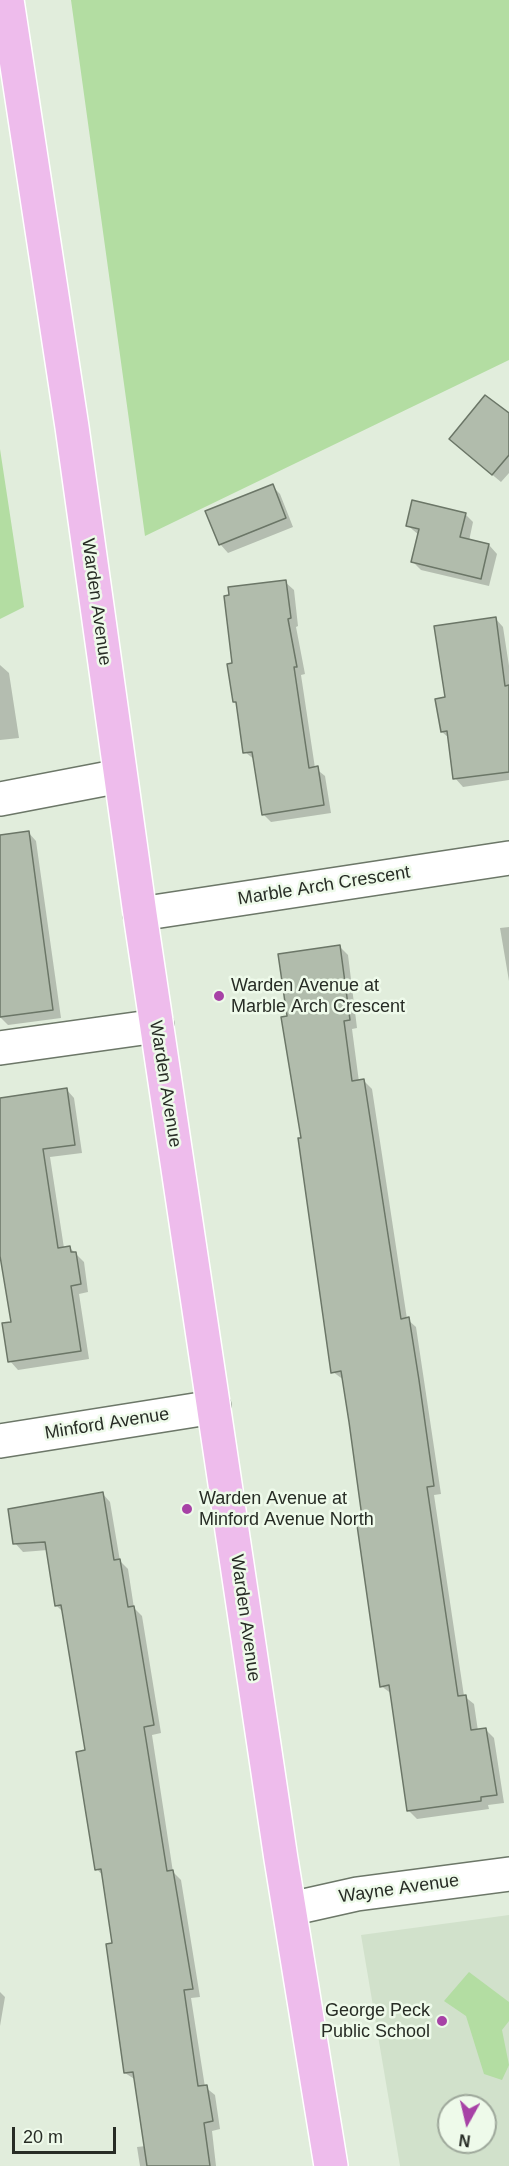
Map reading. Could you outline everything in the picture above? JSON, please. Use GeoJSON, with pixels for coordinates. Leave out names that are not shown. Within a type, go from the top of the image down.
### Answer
{"type":"FeatureCollection","features":[{"type":"Feature","properties":{"kind":"main road","name":"Warden Avenue"},"geometry":{"type":"LineString","coordinates":[[7,0],[72,426],[140,914],[331,2166]]}},
{"type":"Feature","properties":{"kind":"street"},"geometry":{"type":"LineString","coordinates":[[0,799],[120,776]]}},
{"type":"Feature","properties":{"kind":"street","name":"Marble Arch Crescent"},"geometry":{"type":"LineString","coordinates":[[140,914],[509,858]]}},
{"type":"Feature","properties":{"kind":"street"},"geometry":{"type":"LineString","coordinates":[[0,1048],[157,1026]]}},
{"type":"Feature","properties":{"kind":"street","name":"Minford Avenue"},"geometry":{"type":"LineString","coordinates":[[0,1441],[214,1407]]}},
{"type":"Feature","properties":{"kind":"street","name":"Wayne Avenue"},"geometry":{"type":"LineString","coordinates":[[290,1908],[357,1893],[509,1874]]}},
{"type":"Feature","properties":{"kind":"shaded area","name":"George Peck Public School"},"geometry":{"type":"Polygon","coordinates":[[[509,1915],[509,2166],[400,2166],[361,1935],[509,1915]]]}},
{"type":"Feature","properties":{"kind":"green space"},"geometry":{"type":"Polygon","coordinates":[[[71,0],[509,0],[509,360],[145,536],[71,0]]]}},
{"type":"Feature","properties":{"kind":"green space"},"geometry":{"type":"Polygon","coordinates":[[[0,449],[24,607],[0,619],[0,449]]]}},
{"type":"Feature","properties":{"kind":"green space"},"geometry":{"type":"Polygon","coordinates":[[[469,1972],[509,2002],[509,2021],[502,2030],[509,2065],[502,2080],[484,2074],[466,2016],[444,2001],[469,1972]]]}},
{"type":"Feature","properties":{"kind":"building"},"geometry":{"type":"Polygon","coordinates":[[[485,395],[509,413],[509,455],[492,475],[449,439],[485,395]]]}},
{"type":"Feature","properties":{"kind":"building"},"geometry":{"type":"Polygon","coordinates":[[[273,484],[286,518],[219,545],[205,511],[273,484]]]}},
{"type":"Feature","properties":{"kind":"building"},"geometry":{"type":"Polygon","coordinates":[[[412,500],[466,513],[460,537],[489,544],[481,579],[411,562],[419,529],[406,526],[412,500]]]}},
{"type":"Feature","properties":{"kind":"building"},"geometry":{"type":"Polygon","coordinates":[[[286,580],[291,618],[288,619],[297,667],[294,667],[309,768],[318,766],[324,805],[262,815],[252,752],[243,753],[236,702],[233,702],[227,664],[232,663],[224,596],[229,595],[228,587],[286,580]]]}},
{"type":"Feature","properties":{"kind":"building"},"geometry":{"type":"Polygon","coordinates":[[[496,617],[505,686],[509,685],[509,772],[453,779],[447,731],[441,732],[435,699],[445,697],[434,626],[496,617]]]}},
{"type":"Feature","properties":{"kind":"building"},"geometry":{"type":"Polygon","coordinates":[[[29,831],[53,1010],[0,1017],[0,835],[29,831]]]}},
{"type":"Feature","properties":{"kind":"building"},"geometry":{"type":"Polygon","coordinates":[[[340,945],[350,1020],[344,1021],[352,1081],[364,1079],[401,1319],[409,1317],[419,1380],[434,1486],[427,1487],[458,1696],[466,1695],[471,1730],[486,1728],[497,1795],[481,1797],[481,1801],[407,1811],[389,1685],[380,1687],[356,1518],[362,1517],[349,1422],[341,1371],[331,1373],[298,1138],[301,1138],[281,1017],[287,1016],[278,954],[340,945]]]}},
{"type":"Feature","properties":{"kind":"building"},"geometry":{"type":"Polygon","coordinates":[[[67,1088],[75,1145],[43,1149],[58,1248],[70,1246],[71,1252],[76,1252],[81,1284],[71,1286],[81,1351],[8,1362],[2,1323],[11,1322],[0,1256],[0,1098],[67,1088]]]}},
{"type":"Feature","properties":{"kind":"building"},"geometry":{"type":"Polygon","coordinates":[[[103,1492],[114,1560],[120,1559],[128,1607],[134,1606],[154,1725],[144,1727],[167,1871],[173,1870],[193,1989],[184,1990],[198,2086],[207,2085],[213,2121],[204,2123],[210,2166],[147,2166],[133,2072],[124,2073],[106,1944],[112,1943],[101,1869],[95,1870],[76,1752],[85,1750],[61,1605],[55,1606],[45,1542],[13,1544],[8,1509],[103,1492]]]}},
{"type":"Feature","properties":{"kind":"place","name":"Warden Avenue at Marble Arch Crescent"},"geometry":{"type":"Point","coordinates":[219,996]}},
{"type":"Feature","properties":{"kind":"place","name":"Warden Avenue at Minford Avenue North"},"geometry":{"type":"Point","coordinates":[187,1509]}},
{"type":"Feature","properties":{"kind":"place","name":"George Peck Public School"},"geometry":{"type":"Point","coordinates":[442,2021]}}]}
